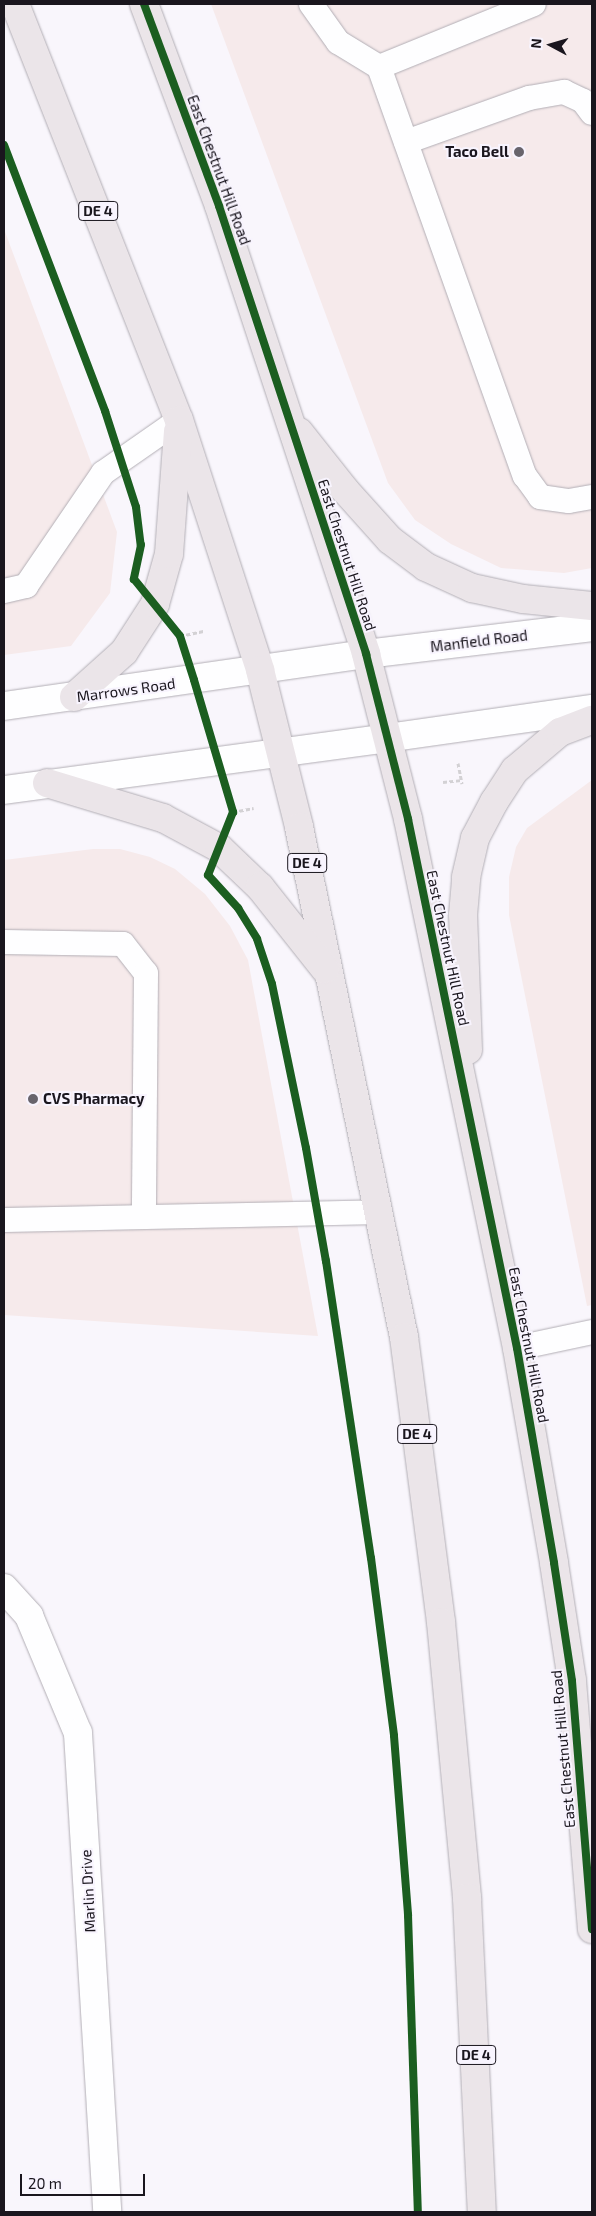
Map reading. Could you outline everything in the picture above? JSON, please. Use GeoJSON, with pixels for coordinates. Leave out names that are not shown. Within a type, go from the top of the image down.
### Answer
{"type":"FeatureCollection","features":[{"type":"Feature","properties":{"kind":"main road","name":"DE 4"},"geometry":{"type":"LineString","coordinates":[[16,4],[179,420],[260,670],[299,826],[404,1336],[441,1622],[467,1898],[482,2211]]}},
{"type":"Feature","properties":{"kind":"main road"},"geometry":{"type":"LineString","coordinates":[[130,4],[168,68]]}},
{"type":"Feature","properties":{"kind":"main road","name":"East Chestnut Hill Road"},"geometry":{"type":"LineString","coordinates":[[144,4],[219,206],[366,654],[408,819],[517,1348],[572,1681],[592,1929]]}},
{"type":"Feature","properties":{"kind":"main road"},"geometry":{"type":"LineString","coordinates":[[288,419],[345,490],[390,540],[426,567],[472,588],[524,599],[592,606]]}},
{"type":"Feature","properties":{"kind":"main road"},"geometry":{"type":"LineString","coordinates":[[74,697],[124,652],[155,604],[169,554],[179,420]]}},
{"type":"Feature","properties":{"kind":"main road"},"geometry":{"type":"LineString","coordinates":[[469,1117],[467,985],[463,915],[466,877],[475,838],[494,802],[515,770],[560,732],[592,720]]}},
{"type":"Feature","properties":{"kind":"main road"},"geometry":{"type":"LineString","coordinates":[[47,783],[163,818],[219,848],[260,887],[330,975]]}},
{"type":"Feature","properties":{"kind":"street","name":"Manfield Road"},"geometry":{"type":"LineString","coordinates":[[366,654],[592,627]]}},
{"type":"Feature","properties":{"kind":"street","name":"Marrows Road"},"geometry":{"type":"LineString","coordinates":[[4,706],[366,654]]}},
{"type":"Feature","properties":{"kind":"street"},"geometry":{"type":"LineString","coordinates":[[4,790],[592,708]]}},
{"type":"Feature","properties":{"kind":"street","name":"Marlin Drive"},"geometry":{"type":"LineString","coordinates":[[4,1588],[29,1616],[78,1733],[107,2212]]}},
{"type":"Feature","properties":{"kind":"lane"},"geometry":{"type":"LineString","coordinates":[[311,4],[338,42],[380,68],[525,476],[540,497],[569,501],[592,497]]}},
{"type":"Feature","properties":{"kind":"lane"},"geometry":{"type":"LineString","coordinates":[[380,68],[534,4]]}},
{"type":"Feature","properties":{"kind":"lane"},"geometry":{"type":"LineString","coordinates":[[406,142],[529,98],[564,92],[583,101],[592,113]]}},
{"type":"Feature","properties":{"kind":"lane"},"geometry":{"type":"LineString","coordinates":[[4,591],[26,586],[103,473],[179,420]]}},
{"type":"Feature","properties":{"kind":"lane"},"geometry":{"type":"LineString","coordinates":[[4,942],[123,944],[146,973],[144,1217]]}},
{"type":"Feature","properties":{"kind":"lane"},"geometry":{"type":"LineString","coordinates":[[4,1220],[380,1212]]}},
{"type":"Feature","properties":{"kind":"lane"},"geometry":{"type":"LineString","coordinates":[[517,1348],[592,1332]]}},
{"type":"Feature","properties":{"kind":"path"},"geometry":{"type":"LineString","coordinates":[[180,636],[203,631]]}},
{"type":"Feature","properties":{"kind":"path"},"geometry":{"type":"LineString","coordinates":[[443,782],[461,780]]}},
{"type":"Feature","properties":{"kind":"path"},"geometry":{"type":"LineString","coordinates":[[227,793],[233,812],[254,808]]}},
{"type":"Feature","properties":{"kind":"shaded area"},"geometry":{"type":"Polygon","coordinates":[[[211,4],[592,4],[592,568],[564,573],[501,568],[451,544],[415,520],[388,483],[211,4]]]}},
{"type":"Feature","properties":{"kind":"shaded area"},"geometry":{"type":"Polygon","coordinates":[[[4,229],[117,532],[110,593],[71,646],[4,655],[4,229]]]}},
{"type":"Feature","properties":{"kind":"shaded area"},"geometry":{"type":"Polygon","coordinates":[[[592,780],[592,1305],[587,1306],[509,915],[509,877],[516,847],[527,828],[592,780]]]}},
{"type":"Feature","properties":{"kind":"shaded area"},"geometry":{"type":"Polygon","coordinates":[[[93,849],[120,849],[150,857],[175,869],[205,894],[230,926],[248,960],[318,1336],[4,1315],[4,860],[93,849]]]}},
{"type":"Feature","properties":{"kind":"cycle path"},"geometry":{"type":"LineString","coordinates":[[144,4],[219,206],[366,654],[408,819],[517,1348],[554,1563],[572,1681],[592,1929]]}},
{"type":"Feature","properties":{"kind":"cycle path"},"geometry":{"type":"LineString","coordinates":[[4,145],[105,411],[136,507],[141,545],[134,579],[180,636],[194,680],[233,812],[208,875],[238,908],[257,939],[272,984],[306,1148],[326,1261],[371,1558],[394,1736],[408,1915],[418,2212]]}},
{"type":"Feature","properties":{"kind":"place","name":"Taco Bell"},"geometry":{"type":"Point","coordinates":[519,152]}},
{"type":"Feature","properties":{"kind":"place","name":"CVS Pharmacy"},"geometry":{"type":"Point","coordinates":[33,1099]}}]}
